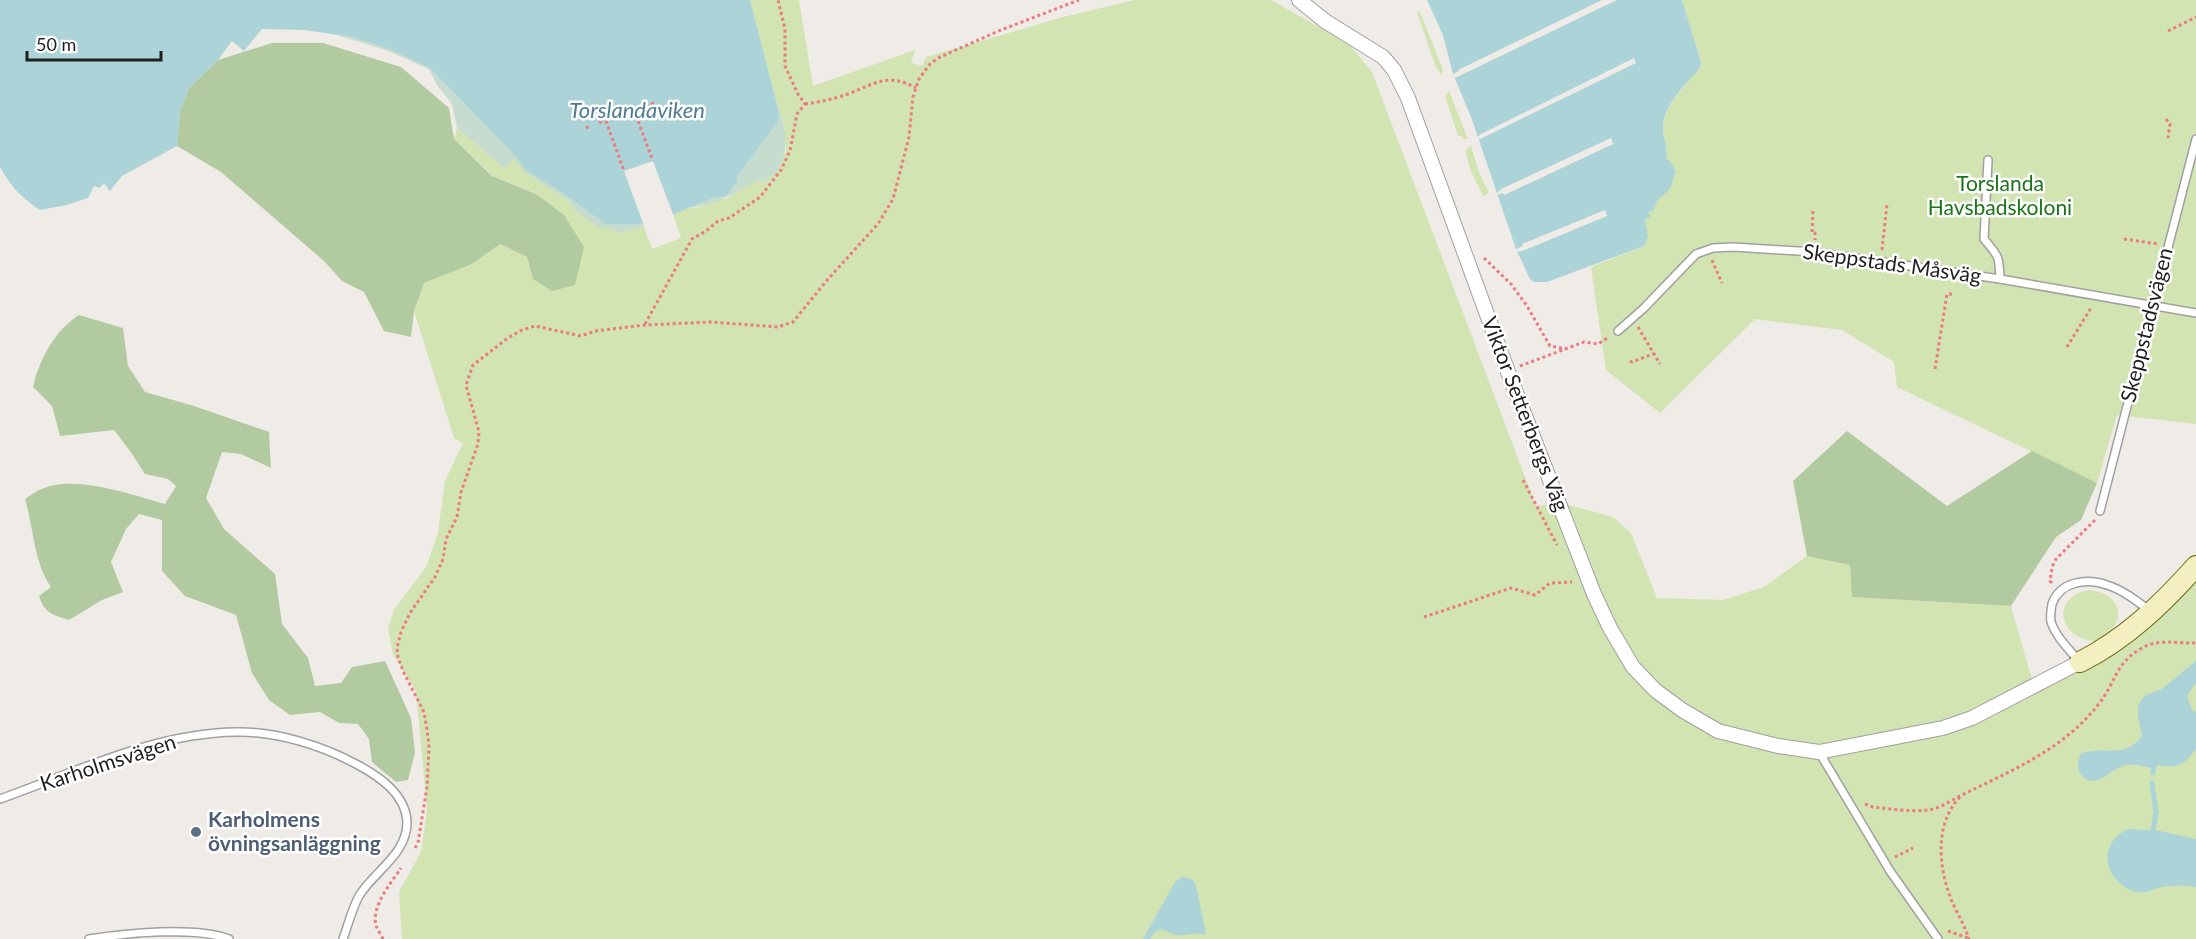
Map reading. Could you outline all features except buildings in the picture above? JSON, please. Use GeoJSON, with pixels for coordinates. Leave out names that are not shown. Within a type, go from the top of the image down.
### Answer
{"type":"FeatureCollection","features":[{"type":"Feature","properties":{"kind":"street","name":"Viktor Setterbergs Väg"},"geometry":{"type":"LineString","coordinates":[[1299,0],[1325,21],[1383,57],[1394,70],[1408,98],[1508,372],[1592,587],[1610,628],[1633,667],[1654,690],[1718,731],[1778,746],[1819,752],[1943,728],[1972,718],[2080,662]]}},
{"type":"Feature","properties":{"kind":"street"},"geometry":{"type":"LineString","coordinates":[[2080,662],[2101,651],[2152,613],[2196,566]]}},
{"type":"Feature","properties":{"kind":"lane","name":"Skeppstadsvägen"},"geometry":{"type":"LineString","coordinates":[[2100,511],[2196,138]]}},
{"type":"Feature","properties":{"kind":"lane"},"geometry":{"type":"LineString","coordinates":[[1988,160],[1984,239],[1995,250],[1999,258],[2000,279]]}},
{"type":"Feature","properties":{"kind":"lane","name":"Skeppstads Måsväg"},"geometry":{"type":"LineString","coordinates":[[1618,331],[1644,308],[1696,254],[1708,250],[1753,247],[1814,252],[2000,279],[2196,313]]}},
{"type":"Feature","properties":{"kind":"lane"},"geometry":{"type":"LineString","coordinates":[[2080,662],[2058,637],[2051,621],[2051,607],[2060,591],[2077,582],[2107,585],[2132,598],[2152,613]]}},
{"type":"Feature","properties":{"kind":"lane","name":"Karholmsvägen"},"geometry":{"type":"LineString","coordinates":[[0,799],[147,746],[206,734],[238,732],[260,734],[291,740],[346,759],[391,787],[404,805],[407,822],[398,852],[369,882],[358,898],[343,939]]}},
{"type":"Feature","properties":{"kind":"lane"},"geometry":{"type":"LineString","coordinates":[[1819,752],[1885,862],[1938,939]]}},
{"type":"Feature","properties":{"kind":"lane"},"geometry":{"type":"LineString","coordinates":[[89,939],[105,936],[186,932],[229,939]]}},
{"type":"Feature","properties":{"kind":"path"},"geometry":{"type":"LineString","coordinates":[[778,0],[785,29],[785,66],[805,104]]}},
{"type":"Feature","properties":{"kind":"path"},"geometry":{"type":"LineString","coordinates":[[413,851],[418,843],[427,787],[428,738],[424,712],[404,673],[397,648],[401,632],[410,613],[435,577],[443,559],[446,539],[457,518],[460,492],[478,444],[479,432],[466,385],[472,364],[508,338],[535,326],[553,328],[581,336],[595,331],[645,325],[710,322],[778,327],[793,322],[878,224],[893,199],[909,137],[916,88],[919,79],[930,64],[940,57],[1079,0]]}},
{"type":"Feature","properties":{"kind":"path"},"geometry":{"type":"LineString","coordinates":[[2168,31],[2196,17]]}},
{"type":"Feature","properties":{"kind":"path"},"geometry":{"type":"LineString","coordinates":[[645,325],[692,239],[760,197],[781,170],[790,151],[797,114],[805,104],[822,102],[849,94],[873,82],[888,80],[904,82],[916,88]]}},
{"type":"Feature","properties":{"kind":"path"},"geometry":{"type":"LineString","coordinates":[[634,110],[653,161]]}},
{"type":"Feature","properties":{"kind":"path"},"geometry":{"type":"LineString","coordinates":[[2166,119],[2170,124],[2168,138]]}},
{"type":"Feature","properties":{"kind":"path"},"geometry":{"type":"LineString","coordinates":[[606,121],[624,171]]}},
{"type":"Feature","properties":{"kind":"path"},"geometry":{"type":"LineString","coordinates":[[1880,262],[1887,204]]}},
{"type":"Feature","properties":{"kind":"path"},"geometry":{"type":"LineString","coordinates":[[1813,211],[1814,252]]}},
{"type":"Feature","properties":{"kind":"path"},"geometry":{"type":"LineString","coordinates":[[2124,240],[2167,246]]}},
{"type":"Feature","properties":{"kind":"path"},"geometry":{"type":"LineString","coordinates":[[1708,250],[1722,283]]}},
{"type":"Feature","properties":{"kind":"path"},"geometry":{"type":"LineString","coordinates":[[1479,254],[1511,284],[1527,306],[1550,346],[1566,349]]}},
{"type":"Feature","properties":{"kind":"path"},"geometry":{"type":"LineString","coordinates":[[1935,369],[1947,294],[1952,294]]}},
{"type":"Feature","properties":{"kind":"path"},"geometry":{"type":"LineString","coordinates":[[2067,347],[2097,295]]}},
{"type":"Feature","properties":{"kind":"path"},"geometry":{"type":"LineString","coordinates":[[1633,317],[1660,364]]}},
{"type":"Feature","properties":{"kind":"path"},"geometry":{"type":"LineString","coordinates":[[1508,372],[1584,342],[1598,344],[1618,331]]}},
{"type":"Feature","properties":{"kind":"path"},"geometry":{"type":"LineString","coordinates":[[1630,361],[1654,354]]}},
{"type":"Feature","properties":{"kind":"path"},"geometry":{"type":"LineString","coordinates":[[2060,591],[2050,581],[2052,567],[2096,519],[2100,511]]}},
{"type":"Feature","properties":{"kind":"path"},"geometry":{"type":"LineString","coordinates":[[1424,617],[1511,588],[1535,596],[1550,583],[1572,582],[1592,587]]}},
{"type":"Feature","properties":{"kind":"path"},"geometry":{"type":"LineString","coordinates":[[1845,796],[1873,807],[1929,810],[1942,806],[2015,770],[2051,749],[2098,705],[2122,664],[2144,647],[2154,643],[2196,643]]}},
{"type":"Feature","properties":{"kind":"path"},"geometry":{"type":"LineString","coordinates":[[1961,796],[1953,804],[1945,821],[1941,849],[1947,888],[1969,939]]}},
{"type":"Feature","properties":{"kind":"path"},"geometry":{"type":"LineString","coordinates":[[1885,862],[1912,848]]}},
{"type":"Feature","properties":{"kind":"path"},"geometry":{"type":"LineString","coordinates":[[383,939],[376,925],[378,907],[402,868]]}},
{"type":"Feature","properties":{"kind":"green space"},"geometry":{"type":"Polygon","coordinates":[[[750,0],[799,0],[813,86],[915,50],[911,63],[922,66],[926,57],[1063,17],[1135,0],[1271,0],[1349,44],[1372,72],[1536,506],[1561,503],[1613,517],[1631,533],[1657,598],[1723,600],[1764,587],[1807,556],[1850,565],[1853,597],[2011,606],[2032,680],[2093,648],[2142,612],[2189,560],[2196,561],[2196,939],[402,939],[399,892],[421,852],[427,810],[416,691],[393,654],[388,628],[394,610],[426,567],[438,533],[445,481],[463,443],[454,438],[414,311],[424,283],[472,264],[500,244],[527,257],[533,279],[537,194],[493,176],[454,139],[457,128],[505,169],[514,157],[523,171],[568,201],[576,211],[618,233],[644,227],[652,249],[681,238],[672,211],[700,207],[715,200],[725,199],[754,182],[765,181],[786,151],[784,123],[750,0]]]}},
{"type":"Feature","properties":{"kind":"green space","name":"Torslanda Havsbadskoloni"},"geometry":{"type":"Polygon","coordinates":[[[1682,0],[2196,0],[2196,424],[2117,415],[2097,483],[1897,387],[1894,362],[1842,330],[1755,319],[1660,413],[1606,370],[1591,267],[1644,246],[1645,219],[1648,211],[1654,210],[1657,201],[1670,189],[1676,171],[1666,158],[1664,121],[1671,105],[1700,68],[1701,62],[1682,0]]]}},
{"type":"Feature","properties":{"kind":"green space"},"geometry":{"type":"Polygon","coordinates":[[[1417,12],[1420,12],[1443,70],[1441,75],[1435,65],[1417,12]]]}},
{"type":"Feature","properties":{"kind":"green space"},"geometry":{"type":"Polygon","coordinates":[[[364,26],[632,196],[644,227],[618,233],[608,228],[599,228],[576,211],[568,201],[523,171],[514,158],[505,169],[457,128],[452,104],[437,85],[429,69],[386,50],[317,29],[364,26]]]}},
{"type":"Feature","properties":{"kind":"green space"},"geometry":{"type":"Polygon","coordinates":[[[272,43],[323,43],[401,67],[449,108],[454,139],[492,176],[536,194],[564,215],[584,247],[575,285],[552,291],[533,279],[527,257],[500,244],[472,264],[424,283],[414,311],[411,337],[384,331],[364,292],[342,281],[324,261],[221,172],[177,146],[180,111],[189,88],[218,60],[272,43]]]}},
{"type":"Feature","properties":{"kind":"green space"},"geometry":{"type":"Polygon","coordinates":[[[1449,91],[1468,139],[1458,136],[1445,96],[1449,91]]]}},
{"type":"Feature","properties":{"kind":"green space"},"geometry":{"type":"Polygon","coordinates":[[[773,106],[778,108],[782,117],[785,137],[783,157],[780,167],[774,174],[766,180],[755,182],[720,200],[703,206],[684,208],[773,106]]]}},
{"type":"Feature","properties":{"kind":"green space"},"geometry":{"type":"Polygon","coordinates":[[[1471,146],[1479,172],[1489,193],[1483,196],[1470,169],[1466,149],[1471,146]]]}},
{"type":"Feature","properties":{"kind":"green space"},"geometry":{"type":"Polygon","coordinates":[[[79,315],[123,328],[128,366],[145,392],[269,432],[271,468],[241,454],[222,452],[206,498],[224,529],[275,574],[282,624],[308,658],[315,686],[341,683],[352,667],[385,661],[411,718],[415,753],[408,780],[396,782],[372,762],[369,739],[358,724],[339,723],[320,712],[290,715],[269,700],[252,673],[236,615],[185,596],[162,571],[162,520],[139,514],[126,529],[111,562],[123,592],[102,600],[69,620],[46,610],[39,596],[51,587],[37,555],[25,499],[42,489],[70,484],[120,491],[165,504],[176,486],[168,479],[145,474],[114,430],[60,436],[52,406],[33,387],[39,366],[49,346],[70,321],[79,315]]]}},
{"type":"Feature","properties":{"kind":"green space"},"geometry":{"type":"Polygon","coordinates":[[[1847,431],[1947,506],[2032,451],[2097,483],[2081,520],[2056,537],[2011,606],[1852,597],[1850,565],[1807,556],[1793,481],[1847,431]]]}},
{"type":"Feature","properties":{"kind":"green space"},"geometry":{"type":"Polygon","coordinates":[[[2091,590],[2103,593],[2111,599],[2118,612],[2113,628],[2096,641],[2073,633],[2066,625],[2064,616],[2064,607],[2069,599],[2078,593],[2091,590]]]}},
{"type":"Feature","properties":{"kind":"water","name":"Torslandaviken"},"geometry":{"type":"Polygon","coordinates":[[[0,0],[750,0],[778,108],[779,120],[737,176],[737,182],[726,196],[713,198],[669,216],[639,224],[606,224],[525,169],[513,153],[430,68],[390,49],[353,37],[304,30],[262,29],[244,51],[232,41],[218,60],[189,88],[180,111],[177,146],[122,176],[110,191],[104,183],[100,188],[94,186],[88,198],[40,210],[17,191],[0,167],[0,0]]]}},
{"type":"Feature","properties":{"kind":"water"},"geometry":{"type":"Polygon","coordinates":[[[1427,0],[1682,0],[1701,62],[1700,68],[1666,112],[1663,133],[1667,151],[1666,158],[1676,171],[1670,189],[1657,201],[1654,210],[1648,212],[1651,217],[1645,219],[1648,237],[1644,246],[1547,282],[1534,282],[1530,279],[1516,249],[1471,117],[1453,74],[1443,35],[1427,0]]]}},
{"type":"Feature","properties":{"kind":"water"},"geometry":{"type":"Polygon","coordinates":[[[2196,661],[2196,683],[2187,696],[2192,710],[2196,712],[2196,749],[2188,759],[2176,766],[2158,765],[2155,768],[2126,765],[2102,778],[2091,781],[2085,779],[2078,768],[2081,754],[2096,750],[2120,750],[2135,744],[2142,736],[2138,716],[2141,700],[2146,695],[2162,689],[2196,661]]]}},
{"type":"Feature","properties":{"kind":"water"},"geometry":{"type":"Polygon","coordinates":[[[2128,829],[2160,831],[2196,839],[2196,887],[2167,886],[2136,892],[2125,887],[2111,872],[2108,853],[2111,844],[2128,829]]]}},
{"type":"Feature","properties":{"kind":"water"},"geometry":{"type":"Polygon","coordinates":[[[1182,877],[1191,879],[1195,883],[1205,935],[1175,935],[1161,930],[1156,931],[1150,939],[1143,939],[1175,882],[1182,877]]]}},
{"type":"Feature","properties":{"kind":"pier"},"geometry":{"type":"Polygon","coordinates":[[[1602,0],[1617,0],[1455,78],[1453,74],[1458,70],[1602,0]]]}},
{"type":"Feature","properties":{"kind":"pier"},"geometry":{"type":"Polygon","coordinates":[[[1634,58],[1636,63],[1478,140],[1476,138],[1481,134],[1634,58]]]}},
{"type":"Feature","properties":{"kind":"pier"},"geometry":{"type":"Polygon","coordinates":[[[1611,138],[1613,144],[1504,195],[1497,193],[1501,189],[1611,138]]]}},
{"type":"Feature","properties":{"kind":"pier"},"geometry":{"type":"Polygon","coordinates":[[[653,161],[674,217],[644,226],[624,171],[653,161]]]}},
{"type":"Feature","properties":{"kind":"pier"},"geometry":{"type":"Polygon","coordinates":[[[1605,210],[1607,216],[1525,250],[1518,252],[1516,249],[1523,246],[1522,244],[1605,210]]]}},
{"type":"Feature","properties":{"kind":"waterway"},"geometry":{"type":"LineString","coordinates":[[2153,773],[2154,768]]}},
{"type":"Feature","properties":{"kind":"waterway"},"geometry":{"type":"LineString","coordinates":[[2152,783],[2156,812],[2153,831]]}},
{"type":"Feature","properties":{"kind":"place","name":"Karholmens övningsanläggning"},"geometry":{"type":"Point","coordinates":[196,832]}}]}
